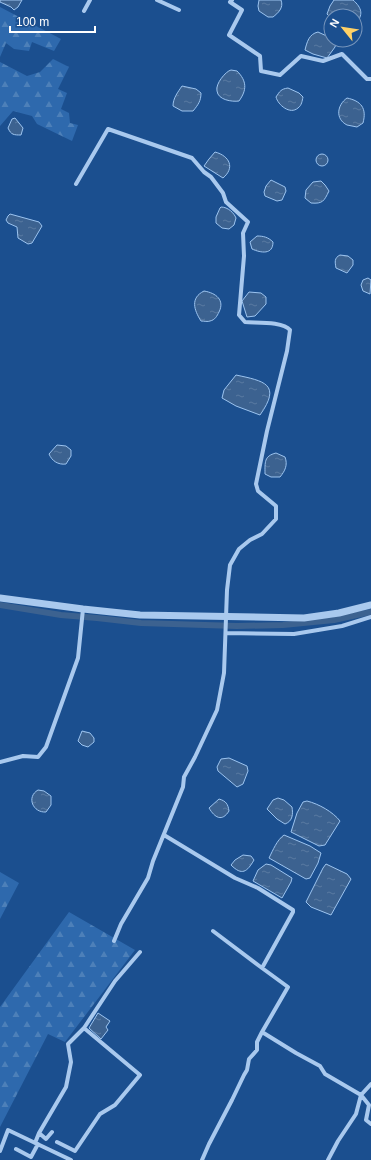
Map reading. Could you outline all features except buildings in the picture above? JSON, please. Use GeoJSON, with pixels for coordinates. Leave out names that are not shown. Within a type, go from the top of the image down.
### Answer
{"type":"FeatureCollection","features":[{"type":"Feature","properties":{"kind":"street"},"geometry":{"type":"LineString","coordinates":[[84,11],[90,0]]}},
{"type":"Feature","properties":{"kind":"street"},"geometry":{"type":"LineString","coordinates":[[157,0],[179,10]]}},
{"type":"Feature","properties":{"kind":"street"},"geometry":{"type":"LineString","coordinates":[[232,0],[230,2],[242,10],[229,35],[260,56],[261,71],[280,75],[301,56],[323,61],[342,54],[367,79],[371,79]]}},
{"type":"Feature","properties":{"kind":"street"},"geometry":{"type":"LineString","coordinates":[[76,184],[108,129],[192,158],[204,172],[212,177],[224,193],[226,202],[248,222],[243,233],[244,256],[239,316],[245,322],[286,326],[290,330],[287,351],[267,431],[256,484],[258,491],[276,506],[276,519],[262,534],[250,540],[239,549],[230,565],[228,578],[224,673],[217,710],[196,757],[184,776],[183,787],[153,860],[148,878],[121,924],[114,941]]}},
{"type":"Feature","properties":{"kind":"street"},"geometry":{"type":"LineString","coordinates":[[0,598],[140,615],[304,618],[339,614],[371,605]]}},
{"type":"Feature","properties":{"kind":"street"},"geometry":{"type":"LineString","coordinates":[[0,762],[23,756],[38,757],[46,747],[78,658],[83,609]]}},
{"type":"Feature","properties":{"kind":"street"},"geometry":{"type":"LineString","coordinates":[[226,633],[294,634],[342,626],[371,617]]}},
{"type":"Feature","properties":{"kind":"street"},"geometry":{"type":"LineString","coordinates":[[164,835],[235,878],[258,888],[293,910],[262,968]]}},
{"type":"Feature","properties":{"kind":"street"},"geometry":{"type":"LineString","coordinates":[[202,1160],[244,1075],[248,1070],[249,1059],[257,1050],[257,1042],[288,987],[213,931]]}},
{"type":"Feature","properties":{"kind":"street"},"geometry":{"type":"LineString","coordinates":[[16,1149],[31,1157],[39,1133],[66,1087],[71,1062],[68,1044],[84,1028],[115,981],[140,952]]}},
{"type":"Feature","properties":{"kind":"street"},"geometry":{"type":"LineString","coordinates":[[56,1142],[75,1151],[100,1114],[115,1105],[140,1074],[84,1028]]}},
{"type":"Feature","properties":{"kind":"street"},"geometry":{"type":"LineString","coordinates":[[262,1032],[320,1066],[325,1074],[361,1095],[369,1106],[366,1120],[371,1124]]}},
{"type":"Feature","properties":{"kind":"street"},"geometry":{"type":"LineString","coordinates":[[328,1160],[338,1141],[356,1114],[361,1095],[371,1084]]}},
{"type":"Feature","properties":{"kind":"street"},"geometry":{"type":"LineString","coordinates":[[0,1151],[8,1130],[71,1160]]}},
{"type":"Feature","properties":{"kind":"street"},"geometry":{"type":"LineString","coordinates":[[39,1133],[46,1139],[52,1132]]}},
{"type":"Feature","properties":{"kind":"green space"},"geometry":{"type":"Polygon","coordinates":[[[0,7],[61,39],[54,51],[32,42],[29,51],[14,49],[6,43],[0,57],[0,7]]]}},
{"type":"Feature","properties":{"kind":"green space"},"geometry":{"type":"Polygon","coordinates":[[[53,59],[69,67],[58,89],[67,93],[61,109],[69,113],[70,123],[78,125],[72,141],[37,124],[32,116],[13,111],[0,126],[0,62],[27,76],[40,72],[53,59]]]}},
{"type":"Feature","properties":{"kind":"green space"},"geometry":{"type":"Polygon","coordinates":[[[0,872],[19,883],[0,919],[0,872]]]}},
{"type":"Feature","properties":{"kind":"green space"},"geometry":{"type":"Polygon","coordinates":[[[69,912],[135,950],[65,1042],[48,1034],[0,1127],[0,1007],[69,912]]]}},
{"type":"Feature","properties":{"kind":"water"},"geometry":{"type":"Polygon","coordinates":[[[0,0],[22,0],[18,7],[14,10],[0,2],[0,0]]]}},
{"type":"Feature","properties":{"kind":"water"},"geometry":{"type":"Polygon","coordinates":[[[259,0],[281,0],[282,5],[279,12],[273,17],[268,17],[259,11],[259,0]]]}},
{"type":"Feature","properties":{"kind":"water"},"geometry":{"type":"Polygon","coordinates":[[[334,0],[353,0],[359,8],[329,8],[334,0]]]}},
{"type":"Feature","properties":{"kind":"water"},"geometry":{"type":"Polygon","coordinates":[[[318,32],[323,34],[323,48],[334,48],[327,58],[305,50],[310,36],[318,32]]]}},
{"type":"Feature","properties":{"kind":"water"},"geometry":{"type":"Polygon","coordinates":[[[231,70],[237,71],[243,78],[245,89],[239,101],[229,101],[220,96],[217,91],[221,78],[231,70]]]}},
{"type":"Feature","properties":{"kind":"water"},"geometry":{"type":"Polygon","coordinates":[[[182,86],[196,89],[201,93],[199,103],[193,111],[182,111],[173,106],[177,93],[182,86]]]}},
{"type":"Feature","properties":{"kind":"water"},"geometry":{"type":"Polygon","coordinates":[[[288,88],[299,93],[303,97],[302,103],[295,110],[288,110],[282,106],[276,97],[281,91],[288,88]]]}},
{"type":"Feature","properties":{"kind":"water"},"geometry":{"type":"Polygon","coordinates":[[[347,98],[356,101],[362,106],[364,113],[363,123],[357,127],[347,125],[339,116],[339,108],[347,98]]]}},
{"type":"Feature","properties":{"kind":"water"},"geometry":{"type":"Polygon","coordinates":[[[15,118],[23,128],[21,135],[13,134],[8,128],[12,119],[15,118]]]}},
{"type":"Feature","properties":{"kind":"water"},"geometry":{"type":"Polygon","coordinates":[[[215,152],[224,156],[230,166],[227,174],[223,178],[204,166],[215,152]]]}},
{"type":"Feature","properties":{"kind":"water"},"geometry":{"type":"Polygon","coordinates":[[[324,154],[327,155],[327,165],[320,166],[317,165],[316,158],[317,155],[324,154]]]}},
{"type":"Feature","properties":{"kind":"water"},"geometry":{"type":"Polygon","coordinates":[[[271,180],[285,187],[286,191],[282,200],[277,201],[265,196],[264,192],[266,186],[271,180]]]}},
{"type":"Feature","properties":{"kind":"water"},"geometry":{"type":"Polygon","coordinates":[[[321,181],[329,191],[323,201],[311,203],[305,198],[306,190],[313,182],[321,181]]]}},
{"type":"Feature","properties":{"kind":"water"},"geometry":{"type":"Polygon","coordinates":[[[221,207],[226,208],[234,214],[236,218],[234,225],[229,229],[222,228],[216,223],[216,217],[221,207]]]}},
{"type":"Feature","properties":{"kind":"water"},"geometry":{"type":"Polygon","coordinates":[[[10,214],[39,222],[42,226],[32,243],[28,244],[18,238],[17,227],[8,223],[6,220],[10,214]]]}},
{"type":"Feature","properties":{"kind":"water"},"geometry":{"type":"Polygon","coordinates":[[[257,236],[265,237],[273,242],[269,251],[263,252],[252,249],[250,242],[257,236]]]}},
{"type":"Feature","properties":{"kind":"water"},"geometry":{"type":"Polygon","coordinates":[[[340,255],[348,256],[353,260],[353,265],[347,273],[336,268],[335,262],[340,255]]]}},
{"type":"Feature","properties":{"kind":"water"},"geometry":{"type":"Polygon","coordinates":[[[368,278],[371,280],[370,294],[363,291],[361,285],[363,280],[368,278]]]}},
{"type":"Feature","properties":{"kind":"water"},"geometry":{"type":"Polygon","coordinates":[[[204,291],[216,295],[221,304],[221,308],[217,316],[213,320],[209,321],[201,321],[195,309],[195,301],[197,297],[204,291]]]}},
{"type":"Feature","properties":{"kind":"water"},"geometry":{"type":"Polygon","coordinates":[[[249,292],[261,293],[266,297],[266,304],[255,316],[247,317],[242,301],[249,292]]]}},
{"type":"Feature","properties":{"kind":"water"},"geometry":{"type":"Polygon","coordinates":[[[236,375],[255,379],[267,386],[269,390],[269,397],[260,415],[236,406],[222,398],[224,390],[236,375]]]}},
{"type":"Feature","properties":{"kind":"water"},"geometry":{"type":"Polygon","coordinates":[[[57,445],[66,446],[71,450],[71,456],[66,464],[56,462],[49,454],[57,445]]]}},
{"type":"Feature","properties":{"kind":"water"},"geometry":{"type":"Polygon","coordinates":[[[276,453],[285,457],[285,470],[280,477],[271,477],[265,474],[265,463],[269,456],[276,453]]]}},
{"type":"Feature","properties":{"kind":"water"},"geometry":{"type":"Polygon","coordinates":[[[82,731],[90,733],[94,738],[94,742],[88,747],[82,745],[78,741],[82,731]]]}},
{"type":"Feature","properties":{"kind":"water"},"geometry":{"type":"Polygon","coordinates":[[[229,758],[247,766],[248,771],[243,784],[237,787],[218,771],[217,767],[221,759],[229,758]]]}},
{"type":"Feature","properties":{"kind":"water"},"geometry":{"type":"Polygon","coordinates":[[[38,790],[44,791],[51,796],[51,805],[46,812],[41,812],[33,804],[32,797],[38,790]]]}},
{"type":"Feature","properties":{"kind":"water"},"geometry":{"type":"Polygon","coordinates":[[[278,798],[284,800],[292,807],[291,819],[285,824],[277,819],[267,809],[273,800],[278,798]]]}},
{"type":"Feature","properties":{"kind":"water"},"geometry":{"type":"Polygon","coordinates":[[[219,799],[226,803],[229,811],[224,817],[221,818],[216,816],[209,808],[219,799]]]}},
{"type":"Feature","properties":{"kind":"water"},"geometry":{"type":"Polygon","coordinates":[[[307,801],[316,804],[334,814],[340,821],[325,845],[319,846],[291,832],[297,813],[303,802],[307,801]]]}},
{"type":"Feature","properties":{"kind":"water"},"geometry":{"type":"Polygon","coordinates":[[[284,835],[310,846],[321,853],[318,863],[310,878],[306,879],[269,858],[277,842],[284,835]]]}},
{"type":"Feature","properties":{"kind":"water"},"geometry":{"type":"Polygon","coordinates":[[[243,855],[251,856],[254,860],[247,870],[238,871],[231,865],[235,860],[243,855]]]}},
{"type":"Feature","properties":{"kind":"water"},"geometry":{"type":"Polygon","coordinates":[[[266,864],[271,865],[292,878],[282,898],[253,881],[258,870],[266,864]]]}},
{"type":"Feature","properties":{"kind":"water"},"geometry":{"type":"Polygon","coordinates":[[[326,864],[347,874],[351,879],[331,915],[311,907],[306,902],[326,864]]]}},
{"type":"Feature","properties":{"kind":"water"},"geometry":{"type":"Polygon","coordinates":[[[98,1013],[110,1021],[106,1027],[108,1030],[101,1039],[89,1028],[98,1013]]]}},
{"type":"Feature","properties":{"kind":"waterway"},"geometry":{"type":"LineString","coordinates":[[0,605],[61,615],[141,623],[237,626],[283,625],[334,620],[371,612]]}}]}
